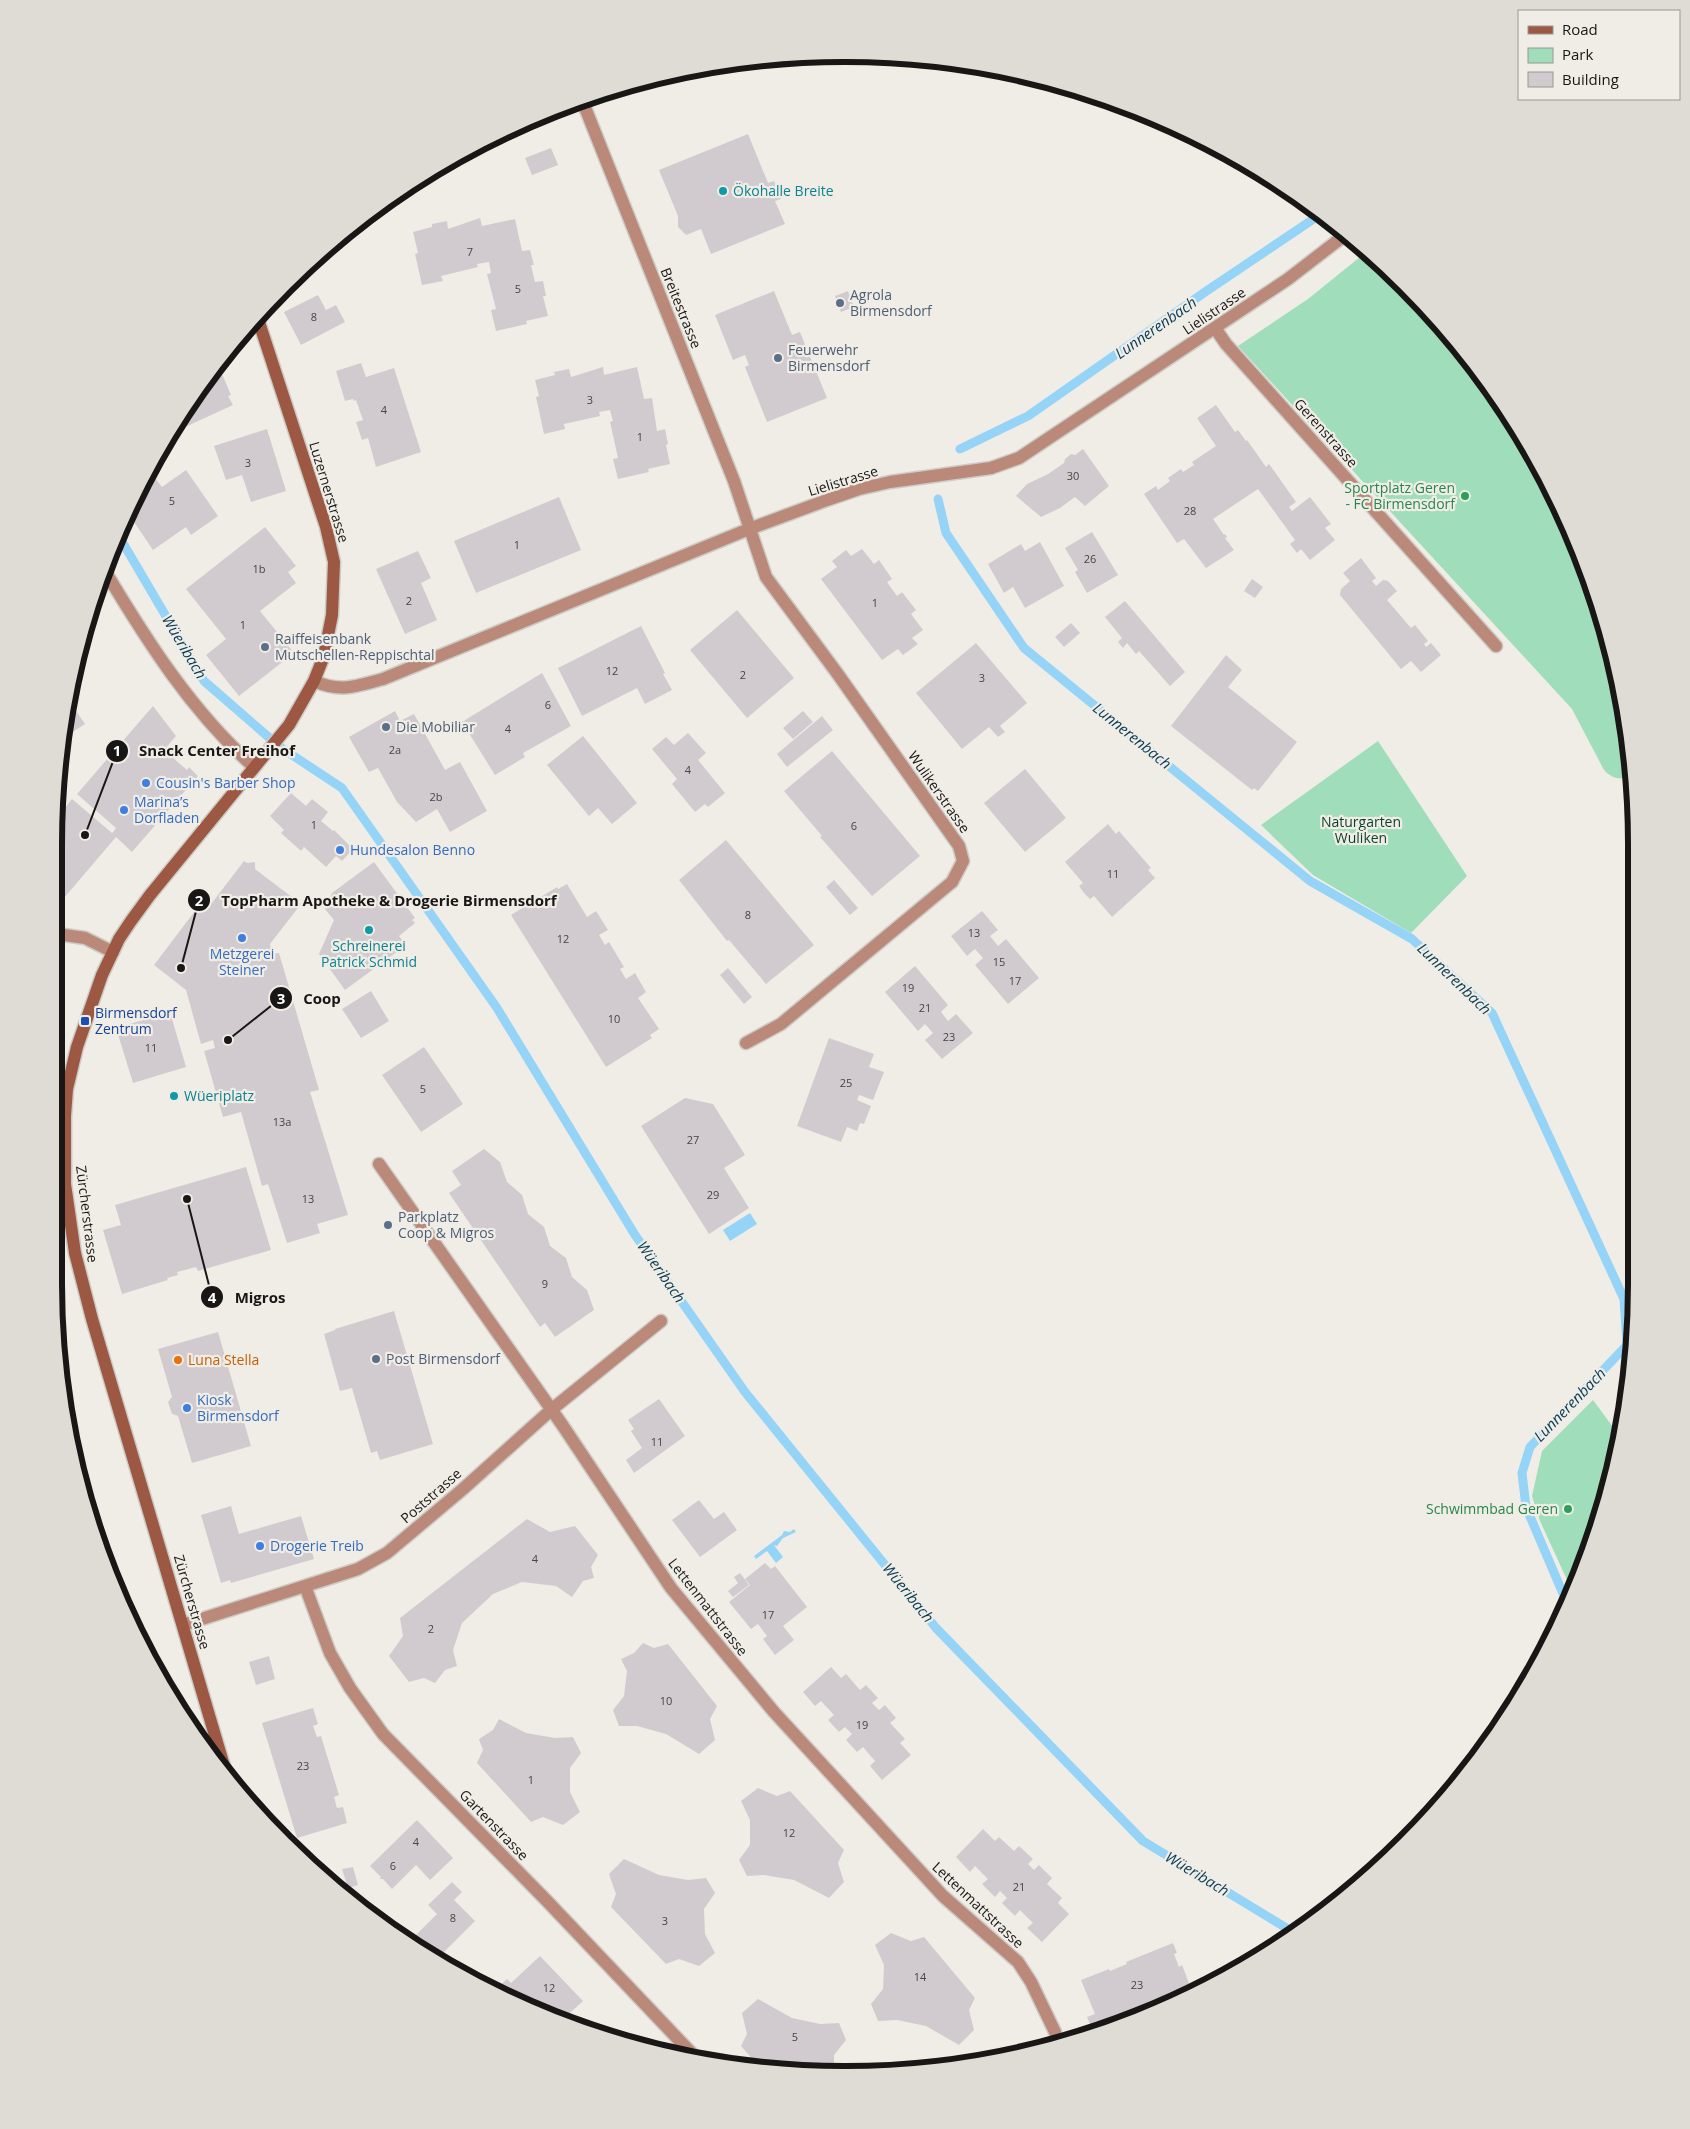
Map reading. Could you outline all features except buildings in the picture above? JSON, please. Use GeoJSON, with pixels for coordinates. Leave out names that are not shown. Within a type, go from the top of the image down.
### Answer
{"type":"FeatureCollection","features":[{"type":"Feature","properties":{"kind":"main road","name":"Luzernerstrasse"},"geometry":{"type":"LineString","coordinates":[[260,326],[326,527],[334,562],[330,634],[314,681]]}},
{"type":"Feature","properties":{"kind":"main road","name":"Zürcherstrasse"},"geometry":{"type":"LineString","coordinates":[[221,1756],[92,1319],[75,1253],[65,1184],[65,1116],[70,1072],[93,998],[123,933],[150,895],[289,725],[314,681]]}},
{"type":"Feature","properties":{"kind":"street","name":"Breitestrasse"},"geometry":{"type":"LineString","coordinates":[[585,107],[730,472],[749,529]]}},
{"type":"Feature","properties":{"kind":"street","name":"Lielistrasse"},"geometry":{"type":"LineString","coordinates":[[314,681],[330,688],[346,688],[402,672],[749,529],[858,489],[890,482],[991,468],[1019,458],[1288,279],[1340,240]]}},
{"type":"Feature","properties":{"kind":"street","name":"Gerenstrasse"},"geometry":{"type":"LineString","coordinates":[[1215,328],[1233,352],[1496,646]]}},
{"type":"Feature","properties":{"kind":"street","name":"Wulikerstrasse"},"geometry":{"type":"LineString","coordinates":[[746,1043],[781,1024],[952,882],[963,861],[959,846],[837,673],[766,577],[749,529]]}},
{"type":"Feature","properties":{"kind":"street"},"geometry":{"type":"LineString","coordinates":[[109,579],[169,672],[236,751],[254,767]]}},
{"type":"Feature","properties":{"kind":"street"},"geometry":{"type":"LineString","coordinates":[[62,935],[85,938],[113,952]]}},
{"type":"Feature","properties":{"kind":"street","name":"Lettenmattstrasse"},"geometry":{"type":"LineString","coordinates":[[379,1164],[551,1410],[671,1588],[774,1712],[943,1896],[1018,1962],[1031,1982],[1055,2032]]}},
{"type":"Feature","properties":{"kind":"street","name":"Poststrasse"},"geometry":{"type":"LineString","coordinates":[[183,1625],[358,1569],[392,1549],[551,1410],[660,1321]]}},
{"type":"Feature","properties":{"kind":"street","name":"Gartenstrasse"},"geometry":{"type":"LineString","coordinates":[[305,1586],[330,1653],[350,1688],[383,1734],[540,1894],[689,2050]]}},
{"type":"Feature","properties":{"kind":"green space","name":"Sportplatz Geren - FC Birmensdorf"},"geometry":{"type":"Polygon","coordinates":[[[1361,257],[1433,329],[1496,410],[1523,454],[1547,499],[1586,593],[1601,642],[1612,692],[1621,743],[1624,778],[1617,778],[1604,770],[1572,709],[1238,346],[1308,299],[1361,257]]]}},
{"type":"Feature","properties":{"kind":"green space","name":"Naturgarten Wuliken"},"geometry":{"type":"Polygon","coordinates":[[[1378,741],[1467,876],[1411,933],[1313,875],[1261,825],[1378,741]]]}},
{"type":"Feature","properties":{"kind":"green space","name":"Schwimmbad Geren"},"geometry":{"type":"Polygon","coordinates":[[[1593,1400],[1614,1428],[1601,1487],[1586,1536],[1568,1583],[1540,1521],[1532,1496],[1542,1451],[1593,1400]]]}},
{"type":"Feature","properties":{"kind":"water"},"geometry":{"type":"Polygon","coordinates":[[[750,1213],[757,1224],[730,1241],[723,1230],[750,1213]]]}},
{"type":"Feature","properties":{"kind":"water"},"geometry":{"type":"Polygon","coordinates":[[[794,1529],[796,1532],[783,1538],[777,1546],[774,1545],[783,1557],[776,1563],[767,1551],[756,1559],[754,1556],[782,1535],[784,1531],[790,1532],[794,1529]]]}},
{"type":"Feature","properties":{"kind":"waterway","name":"Lunnerenbach"},"geometry":{"type":"LineString","coordinates":[[960,449],[1028,416],[1205,292],[1314,219]]}},
{"type":"Feature","properties":{"kind":"waterway","name":"Lunnerenbach"},"geometry":{"type":"LineString","coordinates":[[938,499],[946,533],[1024,648],[1310,881],[1412,939],[1492,1013],[1624,1299],[1626,1332]]}},
{"type":"Feature","properties":{"kind":"waterway","name":"Wüeribach"},"geometry":{"type":"LineString","coordinates":[[123,543],[204,681],[280,747],[342,788],[497,1008],[635,1235],[745,1392],[936,1628],[1143,1841],[1288,1929]]}},
{"type":"Feature","properties":{"kind":"waterway","name":"Lunnerenbach"},"geometry":{"type":"LineString","coordinates":[[1563,1594],[1526,1507],[1522,1473],[1530,1447],[1625,1347]]}},
{"type":"Feature","properties":{"kind":"place","name":"Ökohalle Breite"},"geometry":{"type":"Point","coordinates":[723,191]}},
{"type":"Feature","properties":{"kind":"place","name":"Agrola Birmensdorf"},"geometry":{"type":"Point","coordinates":[840,303]}},
{"type":"Feature","properties":{"kind":"place","name":"Feuerwehr Birmensdorf"},"geometry":{"type":"Point","coordinates":[778,358]}},
{"type":"Feature","properties":{"kind":"place","name":"Sportplatz Geren - FC Birmensdorf"},"geometry":{"type":"Point","coordinates":[1465,496]}},
{"type":"Feature","properties":{"kind":"place","name":"Raiffeisenbank Mutschellen-Reppischtal"},"geometry":{"type":"Point","coordinates":[265,647]}},
{"type":"Feature","properties":{"kind":"place","name":"Die Mobiliar"},"geometry":{"type":"Point","coordinates":[386,727]}},
{"type":"Feature","properties":{"kind":"place","name":"Cousin's Barber Shop"},"geometry":{"type":"Point","coordinates":[146,783]}},
{"type":"Feature","properties":{"kind":"place","name":"Marina’s Dorfladen"},"geometry":{"type":"Point","coordinates":[124,810]}},
{"type":"Feature","properties":{"kind":"place","name":"Snack Center Freihof"},"geometry":{"type":"Point","coordinates":[85,835]}},
{"type":"Feature","properties":{"kind":"place","name":"Hundesalon Benno"},"geometry":{"type":"Point","coordinates":[340,850]}},
{"type":"Feature","properties":{"kind":"place","name":"Schreinerei Patrick Schmid"},"geometry":{"type":"Point","coordinates":[369,930]}},
{"type":"Feature","properties":{"kind":"place","name":"Metzgerei Steiner"},"geometry":{"type":"Point","coordinates":[242,938]}},
{"type":"Feature","properties":{"kind":"place","name":"TopPharm Apotheke & Drogerie Birmensdorf"},"geometry":{"type":"Point","coordinates":[181,968]}},
{"type":"Feature","properties":{"kind":"place","name":"Birmensdorf Zentrum"},"geometry":{"type":"Point","coordinates":[85,1021]}},
{"type":"Feature","properties":{"kind":"place","name":"Coop"},"geometry":{"type":"Point","coordinates":[228,1040]}},
{"type":"Feature","properties":{"kind":"place","name":"Wüeriplatz"},"geometry":{"type":"Point","coordinates":[174,1096]}},
{"type":"Feature","properties":{"kind":"place","name":"Migros"},"geometry":{"type":"Point","coordinates":[187,1199]}},
{"type":"Feature","properties":{"kind":"place","name":"Parkplatz Coop & Migros"},"geometry":{"type":"Point","coordinates":[388,1225]}},
{"type":"Feature","properties":{"kind":"place","name":"Post Birmensdorf"},"geometry":{"type":"Point","coordinates":[376,1359]}},
{"type":"Feature","properties":{"kind":"place","name":"Luna Stella"},"geometry":{"type":"Point","coordinates":[178,1360]}},
{"type":"Feature","properties":{"kind":"place","name":"Kiosk Birmensdorf"},"geometry":{"type":"Point","coordinates":[187,1408]}},
{"type":"Feature","properties":{"kind":"place","name":"Schwimmbad Geren"},"geometry":{"type":"Point","coordinates":[1568,1509]}},
{"type":"Feature","properties":{"kind":"place","name":"Drogerie Treib"},"geometry":{"type":"Point","coordinates":[260,1546]}}]}
